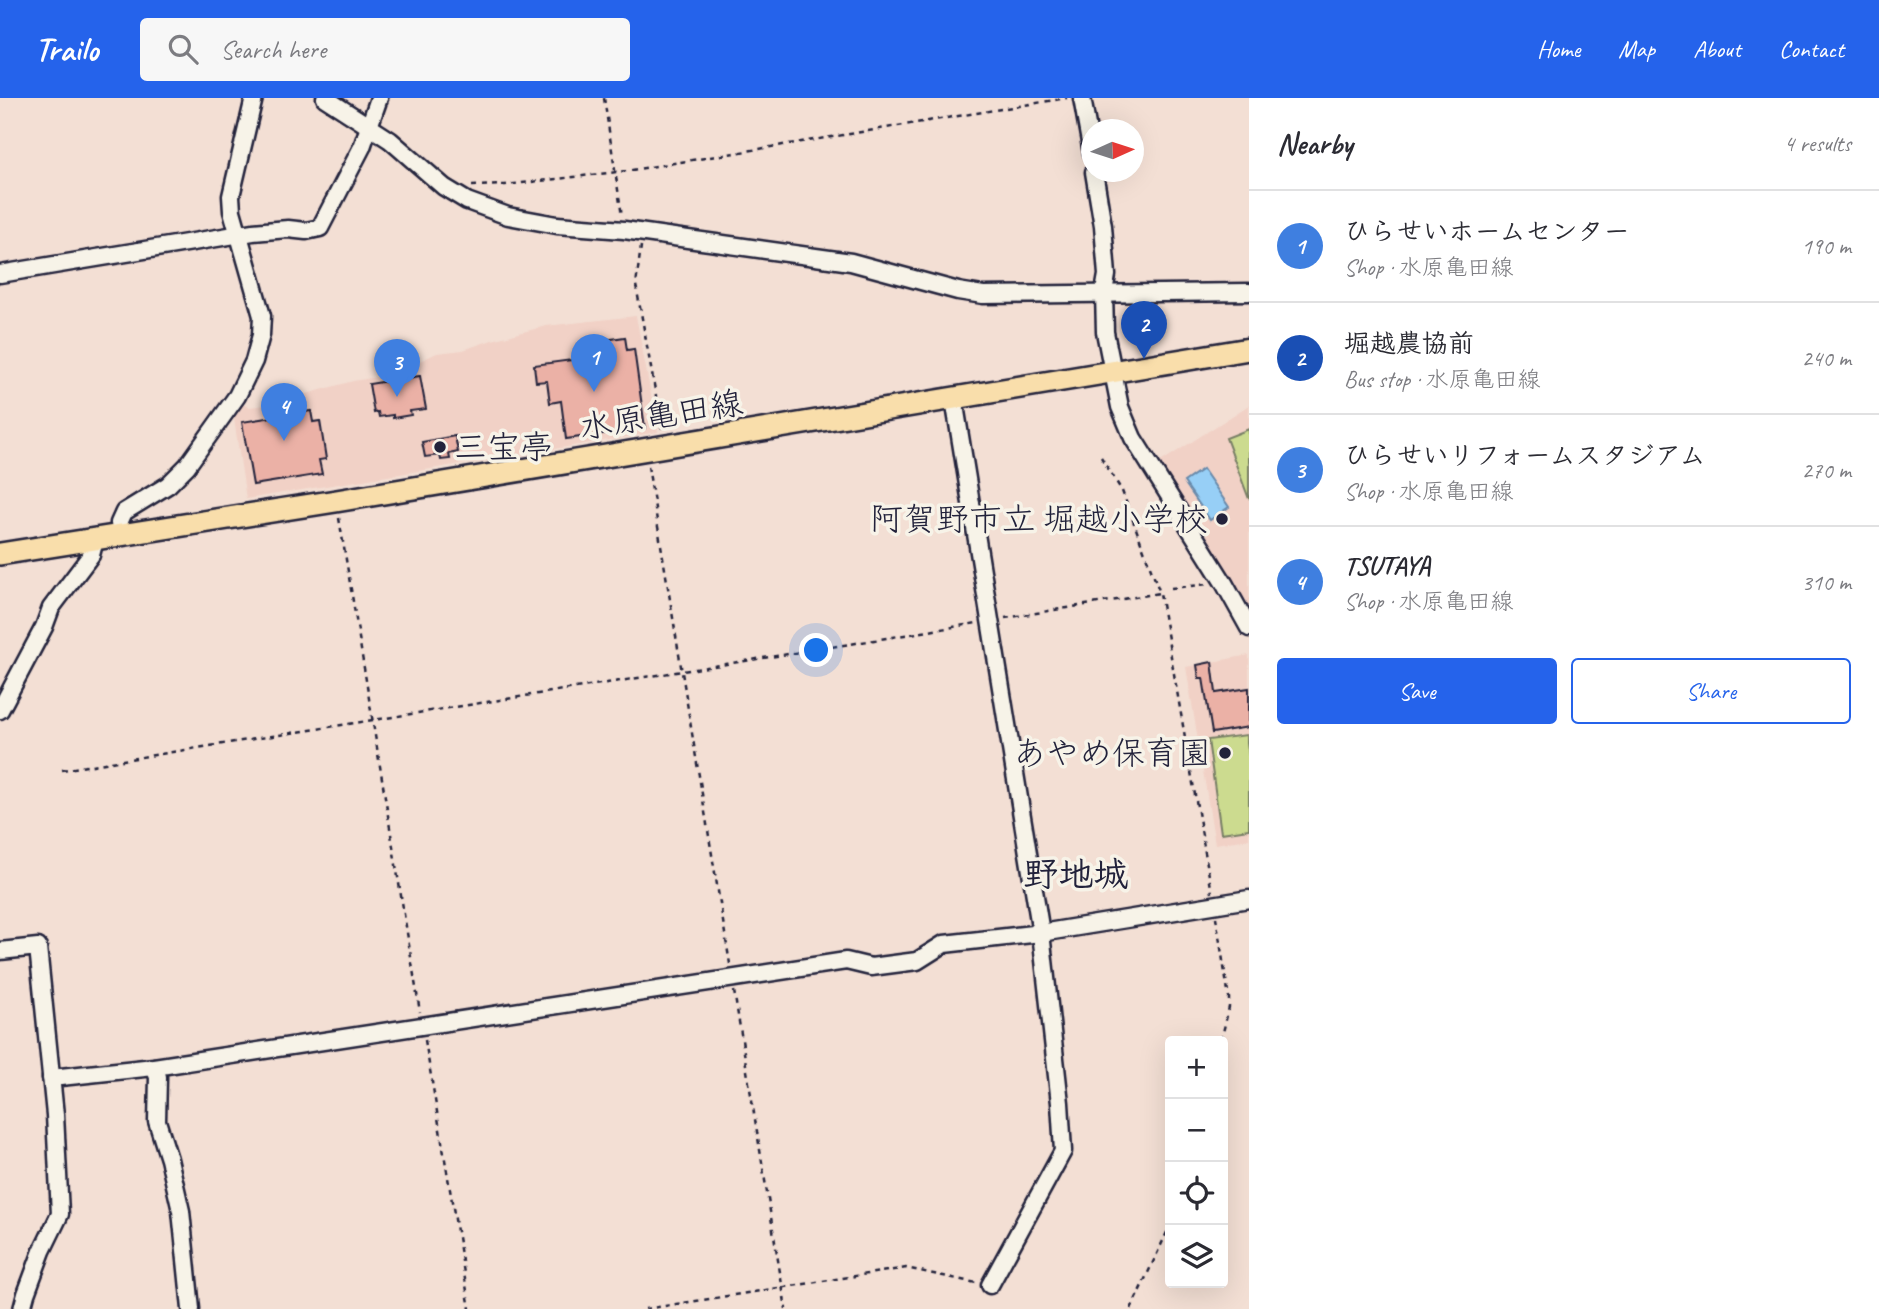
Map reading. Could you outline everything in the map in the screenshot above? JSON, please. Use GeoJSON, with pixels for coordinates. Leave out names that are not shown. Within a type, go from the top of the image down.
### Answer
{"type":"FeatureCollection","features":[{"type":"Feature","properties":{"kind":"main road","name":"水原亀田線"},"geometry":{"type":"LineString","coordinates":[[0,554],[336,501],[1249,349]]}},
{"type":"Feature","properties":{"kind":"street"},"geometry":{"type":"LineString","coordinates":[[121,536],[119,523],[124,512],[168,485],[187,466],[237,397],[254,362],[261,335],[262,316],[232,211],[231,196],[254,98]]}},
{"type":"Feature","properties":{"kind":"street"},"geometry":{"type":"LineString","coordinates":[[325,98],[390,140],[444,187],[467,201],[508,216],[557,225],[624,230],[851,262],[958,291],[983,295],[1249,292]]}},
{"type":"Feature","properties":{"kind":"street"},"geometry":{"type":"LineString","coordinates":[[0,274],[238,234],[320,228],[362,147],[379,98]]}},
{"type":"Feature","properties":{"kind":"street"},"geometry":{"type":"LineString","coordinates":[[1082,98],[1085,119]]}},
{"type":"Feature","properties":{"kind":"street"},"geometry":{"type":"LineString","coordinates":[[1096,182],[1107,275],[1104,292],[1105,332],[1120,407],[1133,438],[1224,583],[1249,628]]}},
{"type":"Feature","properties":{"kind":"street"},"geometry":{"type":"LineString","coordinates":[[954,399],[1041,933],[1063,1151],[990,1285]]}},
{"type":"Feature","properties":{"kind":"street"},"geometry":{"type":"LineString","coordinates":[[0,710],[44,627],[51,608],[91,555],[95,540]]}},
{"type":"Feature","properties":{"kind":"street"},"geometry":{"type":"LineString","coordinates":[[51,1078],[154,1067],[846,961],[871,967],[917,961],[944,944],[1041,933],[1249,899]]}},
{"type":"Feature","properties":{"kind":"street"},"geometry":{"type":"LineString","coordinates":[[0,951],[38,947],[51,1078],[60,1214],[42,1251],[22,1309]]}},
{"type":"Feature","properties":{"kind":"street"},"geometry":{"type":"LineString","coordinates":[[154,1067],[158,1077],[157,1121],[181,1211],[191,1309]]}},
{"type":"Feature","properties":{"kind":"path"},"geometry":{"type":"LineString","coordinates":[[604,98],[624,230]]}},
{"type":"Feature","properties":{"kind":"path"},"geometry":{"type":"LineString","coordinates":[[444,187],[505,185],[616,172],[1067,98]]}},
{"type":"Feature","properties":{"kind":"path"},"geometry":{"type":"LineString","coordinates":[[643,233],[636,285],[682,672],[786,1309]]}},
{"type":"Feature","properties":{"kind":"path"},"geometry":{"type":"LineString","coordinates":[[1101,457],[1122,491],[1160,593],[1229,998],[1222,1036]]}},
{"type":"Feature","properties":{"kind":"path"},"geometry":{"type":"LineString","coordinates":[[336,501],[470,1309]]}},
{"type":"Feature","properties":{"kind":"path"},"geometry":{"type":"LineString","coordinates":[[1171,588],[1224,583]]}},
{"type":"Feature","properties":{"kind":"path"},"geometry":{"type":"LineString","coordinates":[[62,770],[1160,593]]}},
{"type":"Feature","properties":{"kind":"path"},"geometry":{"type":"LineString","coordinates":[[1131,1309],[1165,1237]]}},
{"type":"Feature","properties":{"kind":"path"},"geometry":{"type":"LineString","coordinates":[[645,1309],[906,1268],[990,1285]]}},
{"type":"Feature","properties":{"kind":"shaded area"},"geometry":{"type":"Polygon","coordinates":[[[636,316],[658,432],[246,499],[233,412],[240,403],[249,407],[267,405],[353,381],[390,375],[437,353],[463,350],[546,326],[636,316]]]}},
{"type":"Feature","properties":{"kind":"shaded area","name":"阿賀野市立 堀越小学校"},"geometry":{"type":"Polygon","coordinates":[[[1249,405],[1249,607],[1159,463],[1249,405]]]}},
{"type":"Feature","properties":{"kind":"shaded area","name":"あやめ保育園"},"geometry":{"type":"Polygon","coordinates":[[[1249,655],[1249,839],[1215,844],[1186,667],[1249,655]]]}},
{"type":"Feature","properties":{"kind":"green space"},"geometry":{"type":"Polygon","coordinates":[[[1249,429],[1249,499],[1226,438],[1249,429]]]}},
{"type":"Feature","properties":{"kind":"green space"},"geometry":{"type":"Polygon","coordinates":[[[1246,735],[1249,756],[1249,829],[1221,833],[1208,740],[1246,735]]]}},
{"type":"Feature","properties":{"kind":"water"},"geometry":{"type":"Polygon","coordinates":[[[1203,469],[1229,507],[1210,520],[1184,482],[1203,469]]]}},
{"type":"Feature","properties":{"kind":"building"},"geometry":{"type":"Polygon","coordinates":[[[625,337],[627,350],[634,349],[645,428],[566,439],[561,401],[550,403],[547,381],[536,382],[534,365],[580,359],[578,344],[625,337]]]}},
{"type":"Feature","properties":{"kind":"building"},"geometry":{"type":"Polygon","coordinates":[[[420,376],[426,409],[410,411],[411,415],[393,418],[393,415],[379,417],[378,412],[374,413],[369,384],[420,376]]]}},
{"type":"Feature","properties":{"kind":"building"},"geometry":{"type":"Polygon","coordinates":[[[311,411],[313,422],[320,421],[326,459],[319,460],[322,474],[253,485],[242,422],[311,411]]]}},
{"type":"Feature","properties":{"kind":"building","name":"三宝亭"},"geometry":{"type":"Polygon","coordinates":[[[455,436],[458,452],[449,454],[450,459],[441,460],[440,455],[425,457],[422,442],[455,436]]]}},
{"type":"Feature","properties":{"kind":"building"},"geometry":{"type":"Polygon","coordinates":[[[1212,662],[1216,693],[1249,688],[1249,727],[1212,733],[1203,678],[1199,678],[1197,665],[1212,662]]]}},
{"type":"Feature","properties":{"kind":"place","name":"堀越農協前"},"geometry":{"type":"Point","coordinates":[1144,359]}},
{"type":"Feature","properties":{"kind":"place","name":"ひらせいホームセンター"},"geometry":{"type":"Point","coordinates":[594,392]}},
{"type":"Feature","properties":{"kind":"place","name":"ひらせいリフォームスタジアム"},"geometry":{"type":"Point","coordinates":[397,397]}},
{"type":"Feature","properties":{"kind":"place","name":"TSUTAYA"},"geometry":{"type":"Point","coordinates":[284,441]}},
{"type":"Feature","properties":{"kind":"place","name":"三宝亭"},"geometry":{"type":"Point","coordinates":[440,447]}},
{"type":"Feature","properties":{"kind":"place","name":"阿賀野市立 堀越小学校"},"geometry":{"type":"Point","coordinates":[1222,519]}},
{"type":"Feature","properties":{"kind":"place","name":"あやめ保育園"},"geometry":{"type":"Point","coordinates":[1225,753]}},
{"type":"Feature","properties":{"kind":"district","name":"野地城"},"geometry":{"type":"Point","coordinates":[1076,874]}}]}
